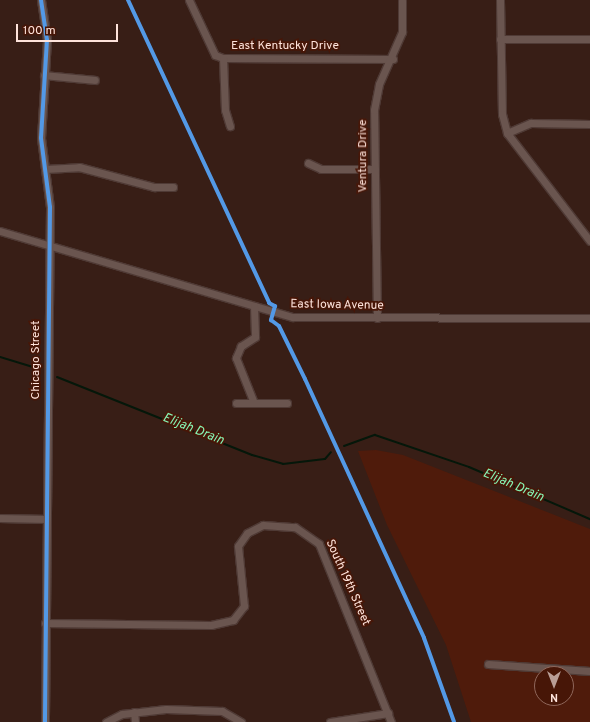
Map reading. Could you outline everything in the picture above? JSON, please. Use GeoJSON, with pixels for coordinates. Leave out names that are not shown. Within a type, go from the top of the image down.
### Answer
{"type":"FeatureCollection","features":[{"type":"Feature","properties":{"kind":"street","name":"East Kentucky Drive"},"geometry":{"type":"LineString","coordinates":[[189,0],[215,55],[223,58],[393,59]]}},
{"type":"Feature","properties":{"kind":"street","name":"Ventura Drive"},"geometry":{"type":"LineString","coordinates":[[377,318],[375,169],[376,98],[393,59],[402,32],[402,0]]}},
{"type":"Feature","properties":{"kind":"street"},"geometry":{"type":"LineString","coordinates":[[500,0],[502,114],[507,133],[590,241]]}},
{"type":"Feature","properties":{"kind":"street","name":"Chicago Street"},"geometry":{"type":"LineString","coordinates":[[44,1],[47,40],[41,138],[50,207],[47,243],[45,722]]}},
{"type":"Feature","properties":{"kind":"street"},"geometry":{"type":"LineString","coordinates":[[500,39],[590,39]]}},
{"type":"Feature","properties":{"kind":"street"},"geometry":{"type":"LineString","coordinates":[[223,58],[225,110],[230,126]]}},
{"type":"Feature","properties":{"kind":"street"},"geometry":{"type":"LineString","coordinates":[[44,75],[94,80]]}},
{"type":"Feature","properties":{"kind":"street"},"geometry":{"type":"LineString","coordinates":[[507,133],[531,123],[590,124]]}},
{"type":"Feature","properties":{"kind":"street"},"geometry":{"type":"LineString","coordinates":[[308,163],[321,169],[375,169]]}},
{"type":"Feature","properties":{"kind":"street"},"geometry":{"type":"LineString","coordinates":[[45,170],[79,167],[138,184],[173,187]]}},
{"type":"Feature","properties":{"kind":"street","name":"East Iowa Avenue"},"geometry":{"type":"LineString","coordinates":[[0,231],[47,243],[293,318],[590,318]]}},
{"type":"Feature","properties":{"kind":"street"},"geometry":{"type":"LineString","coordinates":[[254,306],[255,337],[241,346],[236,358],[254,403]]}},
{"type":"Feature","properties":{"kind":"street"},"geometry":{"type":"LineString","coordinates":[[236,403],[287,403]]}},
{"type":"Feature","properties":{"kind":"street"},"geometry":{"type":"LineString","coordinates":[[0,518],[45,519]]}},
{"type":"Feature","properties":{"kind":"street","name":"South 19th Street"},"geometry":{"type":"LineString","coordinates":[[45,623],[211,625],[233,620],[244,606],[238,546],[246,533],[263,525],[295,526],[319,544],[391,722]]}},
{"type":"Feature","properties":{"kind":"street"},"geometry":{"type":"LineString","coordinates":[[488,664],[590,671]]}},
{"type":"Feature","properties":{"kind":"street"},"geometry":{"type":"LineString","coordinates":[[106,722],[134,712],[222,711],[241,722]]}},
{"type":"Feature","properties":{"kind":"street"},"geometry":{"type":"LineString","coordinates":[[134,712],[135,722]]}},
{"type":"Feature","properties":{"kind":"street"},"geometry":{"type":"LineString","coordinates":[[330,722],[388,713]]}},
{"type":"Feature","properties":{"kind":"shaded area"},"geometry":{"type":"Polygon","coordinates":[[[376,450],[403,455],[590,529],[590,722],[471,722],[446,645],[387,525],[358,451],[376,450]]]}},
{"type":"Feature","properties":{"kind":"waterway","name":"Elijah Drain"},"geometry":{"type":"LineString","coordinates":[[0,357],[35,368]]}},
{"type":"Feature","properties":{"kind":"waterway","name":"Elijah Drain"},"geometry":{"type":"LineString","coordinates":[[57,377],[252,455],[283,464],[325,459],[331,452]]}},
{"type":"Feature","properties":{"kind":"waterway","name":"Elijah Drain"},"geometry":{"type":"LineString","coordinates":[[344,446],[375,435],[469,467],[590,519]]}},
{"type":"Feature","properties":{"kind":"cycle path"},"geometry":{"type":"LineString","coordinates":[[41,0],[47,40],[41,138],[50,207],[45,722]]}},
{"type":"Feature","properties":{"kind":"cycle path"},"geometry":{"type":"LineString","coordinates":[[128,0],[269,303],[275,306],[271,320],[279,326],[305,379],[424,638],[454,722]]}}]}
